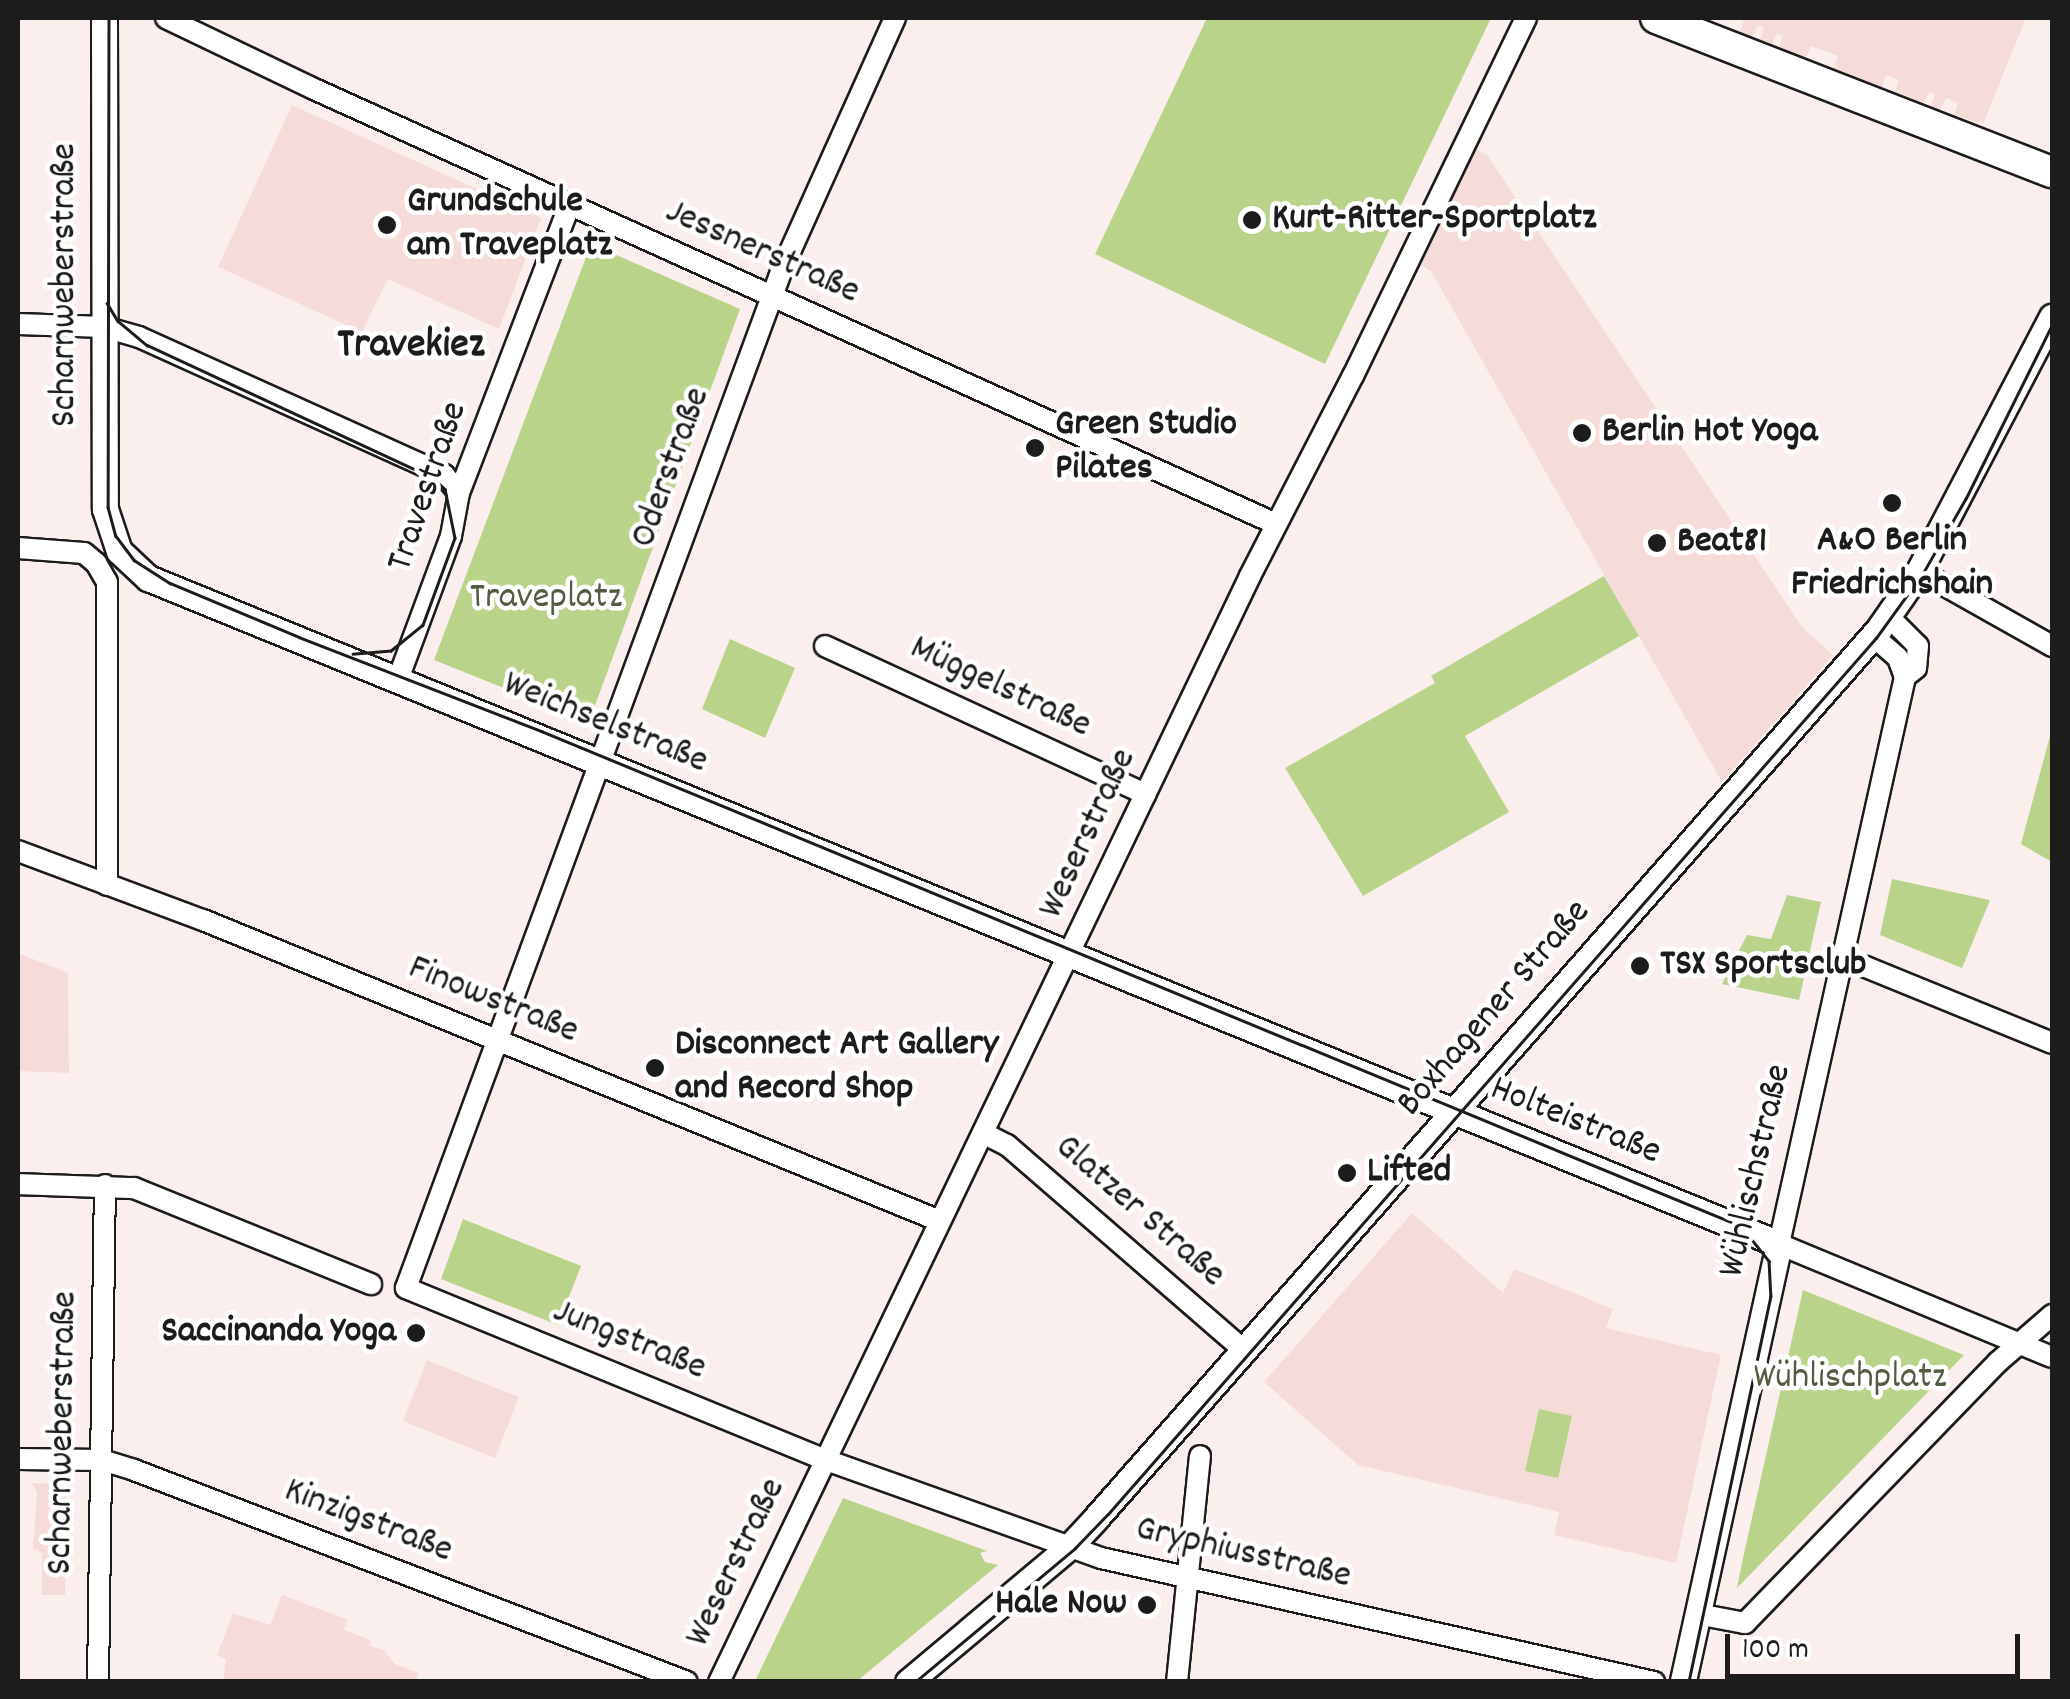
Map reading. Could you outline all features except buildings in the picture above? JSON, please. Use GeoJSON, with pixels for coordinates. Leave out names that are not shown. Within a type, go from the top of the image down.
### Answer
{"type":"FeatureCollection","features":[{"type":"Feature","properties":{"kind":"main road"},"geometry":{"type":"LineString","coordinates":[[1656,18],[2052,172]]}},
{"type":"Feature","properties":{"kind":"street","name":"Scharnweberstraße"},"geometry":{"type":"LineString","coordinates":[[104,18],[108,885]]}},
{"type":"Feature","properties":{"kind":"street","name":"Jessnerstraße"},"geometry":{"type":"LineString","coordinates":[[166,18],[1276,524]]}},
{"type":"Feature","properties":{"kind":"street","name":"Oderstraße"},"geometry":{"type":"LineString","coordinates":[[406,1288],[773,296],[895,18]]}},
{"type":"Feature","properties":{"kind":"street","name":"Weserstraße"},"geometry":{"type":"LineString","coordinates":[[719,1682],[1276,524],[1353,376],[1526,18]]}},
{"type":"Feature","properties":{"kind":"street","name":"Travestraße"},"geometry":{"type":"LineString","coordinates":[[397,682],[451,536],[459,492],[570,204]]}},
{"type":"Feature","properties":{"kind":"street","name":"Boxhagener Straße"},"geometry":{"type":"LineString","coordinates":[[908,1682],[1070,1546],[1881,626],[1919,571],[2052,317]]}},
{"type":"Feature","properties":{"kind":"street"},"geometry":{"type":"LineString","coordinates":[[18,324],[104,327],[139,337],[444,475],[459,492]]}},
{"type":"Feature","properties":{"kind":"street","name":"Weichselstraße"},"geometry":{"type":"LineString","coordinates":[[18,548],[108,557],[163,586],[1071,954]]}},
{"type":"Feature","properties":{"kind":"street"},"geometry":{"type":"LineString","coordinates":[[1919,571],[2052,646]]}},
{"type":"Feature","properties":{"kind":"street","name":"Wühlischstraße"},"geometry":{"type":"LineString","coordinates":[[1683,1682],[1904,676],[1916,668],[1918,646],[1881,626]]}},
{"type":"Feature","properties":{"kind":"street","name":"Müggelstraße"},"geometry":{"type":"LineString","coordinates":[[825,646],[1146,794]]}},
{"type":"Feature","properties":{"kind":"street","name":"Finowstraße"},"geometry":{"type":"LineString","coordinates":[[18,852],[940,1221]]}},
{"type":"Feature","properties":{"kind":"street","name":"Holteistraße"},"geometry":{"type":"LineString","coordinates":[[1071,954],[2052,1356]]}},
{"type":"Feature","properties":{"kind":"street"},"geometry":{"type":"LineString","coordinates":[[1842,962],[1866,967],[2052,1044]]}},
{"type":"Feature","properties":{"kind":"street","name":"Glatzer Straße"},"geometry":{"type":"LineString","coordinates":[[983,1133],[1008,1145],[1245,1351]]}},
{"type":"Feature","properties":{"kind":"street"},"geometry":{"type":"LineString","coordinates":[[18,1184],[134,1188],[371,1284]]}},
{"type":"Feature","properties":{"kind":"street","name":"Scharnweberstraße"},"geometry":{"type":"LineString","coordinates":[[98,1682],[105,1185]]}},
{"type":"Feature","properties":{"kind":"street","name":"Jungstraße"},"geometry":{"type":"LineString","coordinates":[[406,1288],[826,1460]]}},
{"type":"Feature","properties":{"kind":"street"},"geometry":{"type":"LineString","coordinates":[[1697,1614],[1745,1623],[1987,1374],[2052,1315]]}},
{"type":"Feature","properties":{"kind":"street"},"geometry":{"type":"LineString","coordinates":[[1177,1682],[1200,1456]]}},
{"type":"Feature","properties":{"kind":"street","name":"Kinzigstraße"},"geometry":{"type":"LineString","coordinates":[[18,1459],[102,1460],[688,1682]]}},
{"type":"Feature","properties":{"kind":"street","name":"Gryphiusstraße"},"geometry":{"type":"LineString","coordinates":[[826,1460],[1101,1558],[1654,1682]]}},
{"type":"Feature","properties":{"kind":"shaded area"},"geometry":{"type":"Polygon","coordinates":[[[1738,18],[2026,18],[1983,124],[1954,115],[1958,103],[1946,98],[1940,110],[1931,106],[1935,94],[1929,92],[1924,103],[1895,92],[1899,80],[1886,75],[1882,87],[1834,68],[1838,56],[1811,46],[1806,58],[1779,47],[1783,36],[1777,33],[1772,45],[1760,40],[1764,28],[1758,25],[1753,37],[1740,32],[1744,20],[1738,18]]]}},
{"type":"Feature","properties":{"kind":"shaded area","name":"Grundschule am Traveplatz"},"geometry":{"type":"Polygon","coordinates":[[[292,105],[541,218],[499,329],[388,279],[362,332],[218,267],[292,105]]]}},
{"type":"Feature","properties":{"kind":"shaded area"},"geometry":{"type":"Polygon","coordinates":[[[1476,149],[1487,155],[1802,627],[1833,655],[1722,782],[1431,271],[1421,265],[1476,149]]]}},
{"type":"Feature","properties":{"kind":"shaded area"},"geometry":{"type":"Polygon","coordinates":[[[18,953],[68,973],[69,1073],[18,1071],[18,953]]]}},
{"type":"Feature","properties":{"kind":"shaded area"},"geometry":{"type":"Polygon","coordinates":[[[1412,1213],[1503,1293],[1514,1269],[1613,1309],[1606,1328],[1721,1355],[1676,1563],[1554,1535],[1559,1512],[1358,1465],[1264,1382],[1412,1213]]]}},
{"type":"Feature","properties":{"kind":"shaded area"},"geometry":{"type":"Polygon","coordinates":[[[427,1360],[519,1397],[495,1458],[403,1421],[427,1360]]]}},
{"type":"Feature","properties":{"kind":"shaded area"},"geometry":{"type":"Polygon","coordinates":[[[30,1483],[63,1484],[66,1488],[65,1595],[42,1595],[42,1553],[33,1549],[37,1491],[30,1483]]]}},
{"type":"Feature","properties":{"kind":"shaded area"},"geometry":{"type":"Polygon","coordinates":[[[282,1595],[348,1620],[344,1630],[371,1640],[369,1645],[383,1650],[395,1664],[419,1673],[416,1681],[223,1681],[226,1659],[217,1655],[233,1613],[270,1625],[282,1595]]]}},
{"type":"Feature","properties":{"kind":"green space","name":"Kurt-Ritter-Sportplatz"},"geometry":{"type":"Polygon","coordinates":[[[1207,18],[1491,18],[1325,364],[1095,254],[1207,18]]]}},
{"type":"Feature","properties":{"kind":"green space","name":"Traveplatz"},"geometry":{"type":"Polygon","coordinates":[[[591,244],[740,309],[589,722],[434,660],[591,244]]]}},
{"type":"Feature","properties":{"kind":"green space"},"geometry":{"type":"Polygon","coordinates":[[[1604,576],[1639,636],[1465,736],[1509,812],[1363,896],[1285,768],[1435,683],[1431,676],[1604,576]]]}},
{"type":"Feature","properties":{"kind":"green space"},"geometry":{"type":"Polygon","coordinates":[[[730,639],[795,668],[765,738],[702,709],[730,639]]]}},
{"type":"Feature","properties":{"kind":"green space"},"geometry":{"type":"Polygon","coordinates":[[[2052,738],[2052,862],[2021,844],[2052,738]]]}},
{"type":"Feature","properties":{"kind":"green space"},"geometry":{"type":"Polygon","coordinates":[[[1892,879],[1990,900],[1962,968],[1880,935],[1892,879]]]}},
{"type":"Feature","properties":{"kind":"green space"},"geometry":{"type":"Polygon","coordinates":[[[1787,895],[1821,902],[1799,1000],[1722,984],[1747,935],[1771,939],[1787,895]]]}},
{"type":"Feature","properties":{"kind":"green space"},"geometry":{"type":"Polygon","coordinates":[[[463,1219],[581,1266],[558,1325],[441,1279],[463,1219]]]}},
{"type":"Feature","properties":{"kind":"green space","name":"Wühlischplatz"},"geometry":{"type":"Polygon","coordinates":[[[1803,1290],[1964,1355],[1737,1588],[1743,1558],[1803,1290]]]}},
{"type":"Feature","properties":{"kind":"green space"},"geometry":{"type":"Polygon","coordinates":[[[1539,1409],[1572,1416],[1558,1478],[1525,1471],[1539,1409]]]}},
{"type":"Feature","properties":{"kind":"green space"},"geometry":{"type":"Polygon","coordinates":[[[843,1498],[987,1551],[980,1553],[985,1562],[998,1565],[857,1681],[755,1681],[843,1498]]]}},
{"type":"Feature","properties":{"kind":"tram line"},"geometry":{"type":"LineString","coordinates":[[109,18],[108,507],[116,536],[134,560],[170,583],[299,637],[541,731],[1741,1226],[1769,1261],[1771,1296],[1689,1682]]}},
{"type":"Feature","properties":{"kind":"tram line"},"geometry":{"type":"LineString","coordinates":[[107,303],[118,321],[147,345],[432,477],[445,489],[455,538],[423,625],[391,651],[353,654]]}},
{"type":"Feature","properties":{"kind":"tram line"},"geometry":{"type":"LineString","coordinates":[[915,1682],[1075,1548],[1108,1514],[1876,638],[1923,573],[1966,498],[2052,325]]}},
{"type":"Feature","properties":{"kind":"place","name":"Kurt-Ritter-Sportplatz"},"geometry":{"type":"Point","coordinates":[1252,220]}},
{"type":"Feature","properties":{"kind":"place","name":"Grundschule am Traveplatz"},"geometry":{"type":"Point","coordinates":[387,225]}},
{"type":"Feature","properties":{"kind":"place","name":"Berlin Hot Yoga"},"geometry":{"type":"Point","coordinates":[1582,433]}},
{"type":"Feature","properties":{"kind":"place","name":"Green Studio Pilates"},"geometry":{"type":"Point","coordinates":[1035,448]}},
{"type":"Feature","properties":{"kind":"place","name":"A&O Berlin Friedrichshain"},"geometry":{"type":"Point","coordinates":[1892,503]}},
{"type":"Feature","properties":{"kind":"place","name":"Beat81"},"geometry":{"type":"Point","coordinates":[1657,543]}},
{"type":"Feature","properties":{"kind":"place","name":"TSX Sportsclub"},"geometry":{"type":"Point","coordinates":[1640,966]}},
{"type":"Feature","properties":{"kind":"place","name":"Disconnect Art Gallery and Record Shop"},"geometry":{"type":"Point","coordinates":[655,1068]}},
{"type":"Feature","properties":{"kind":"place","name":"Lifted"},"geometry":{"type":"Point","coordinates":[1347,1173]}},
{"type":"Feature","properties":{"kind":"place","name":"Saccinanda Yoga"},"geometry":{"type":"Point","coordinates":[416,1333]}},
{"type":"Feature","properties":{"kind":"place","name":"Hale Now"},"geometry":{"type":"Point","coordinates":[1147,1605]}},
{"type":"Feature","properties":{"kind":"district","name":"Travekiez"},"geometry":{"type":"Point","coordinates":[411,347]}}]}
